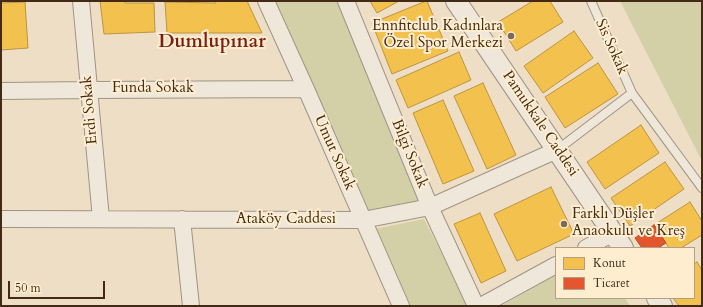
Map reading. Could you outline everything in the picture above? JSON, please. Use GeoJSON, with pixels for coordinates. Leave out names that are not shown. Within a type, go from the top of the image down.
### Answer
{"type":"FeatureCollection","features":[{"type":"Feature","properties":{"kind":"street","name":"Erdi Sokak"},"geometry":{"type":"LineString","coordinates":[[81,1],[101,219]]}},
{"type":"Feature","properties":{"kind":"street","name":"Umut Sokak"},"geometry":{"type":"LineString","coordinates":[[266,1],[401,306]]}},
{"type":"Feature","properties":{"kind":"street","name":"Bilgi Sokak"},"geometry":{"type":"LineString","coordinates":[[346,1],[430,207],[476,306]]}},
{"type":"Feature","properties":{"kind":"street","name":"Pamukkale Caddesi"},"geometry":{"type":"LineString","coordinates":[[456,1],[618,240]]}},
{"type":"Feature","properties":{"kind":"street","name":"Funda Sokak"},"geometry":{"type":"LineString","coordinates":[[1,91],[306,89]]}},
{"type":"Feature","properties":{"kind":"street","name":"Ataköy Caddesi"},"geometry":{"type":"LineString","coordinates":[[1,219],[363,220],[430,207],[557,150]]}},
{"type":"Feature","properties":{"kind":"street"},"geometry":{"type":"LineString","coordinates":[[182,219],[191,306]]}},
{"type":"Feature","properties":{"kind":"street"},"geometry":{"type":"LineString","coordinates":[[590,247],[618,240]]}},
{"type":"Feature","properties":{"kind":"street"},"geometry":{"type":"LineString","coordinates":[[481,306],[555,266]]}},
{"type":"Feature","properties":{"kind":"lane","name":"Sis Sokak"},"geometry":{"type":"LineString","coordinates":[[591,1],[632,93],[702,188]]}},
{"type":"Feature","properties":{"kind":"lane"},"geometry":{"type":"LineString","coordinates":[[557,150],[632,93]]}},
{"type":"Feature","properties":{"kind":"shaded area"},"geometry":{"type":"Polygon","coordinates":[[[273,1],[338,1],[420,203],[365,213],[273,1]]]}},
{"type":"Feature","properties":{"kind":"shaded area"},"geometry":{"type":"Polygon","coordinates":[[[620,1],[702,1],[702,161],[620,1]]]}},
{"type":"Feature","properties":{"kind":"shaded area"},"geometry":{"type":"Polygon","coordinates":[[[424,219],[468,306],[408,306],[375,229],[424,219]]]}},
{"type":"Feature","properties":{"kind":"shaded area"},"geometry":{"type":"Polygon","coordinates":[[[555,276],[555,299],[626,299],[630,306],[501,306],[555,276]]]}},
{"type":"Feature","properties":{"kind":"building: Konut"},"geometry":{"type":"Polygon","coordinates":[[[100,1],[154,3],[155,32],[104,34],[100,1]]]}},
{"type":"Feature","properties":{"kind":"building: Konut"},"geometry":{"type":"Polygon","coordinates":[[[215,1],[247,1],[262,33],[167,33],[165,2],[216,3],[215,1]]]}},
{"type":"Feature","properties":{"kind":"building: Konut"},"geometry":{"type":"Polygon","coordinates":[[[370,1],[399,1],[377,13],[370,1]]]}},
{"type":"Feature","properties":{"kind":"building: Konut"},"geometry":{"type":"Polygon","coordinates":[[[426,1],[448,51],[392,74],[372,23],[426,1]]]}},
{"type":"Feature","properties":{"kind":"building: Konut"},"geometry":{"type":"Polygon","coordinates":[[[533,1],[550,1],[563,22],[516,51],[498,22],[533,1]]]}},
{"type":"Feature","properties":{"kind":"building: Konut"},"geometry":{"type":"Polygon","coordinates":[[[25,2],[28,48],[1,50],[1,3],[25,2]]]}},
{"type":"Feature","properties":{"kind":"building: Konut"},"geometry":{"type":"Polygon","coordinates":[[[574,31],[593,58],[543,93],[524,66],[574,31]]]}},
{"type":"Feature","properties":{"kind":"building: Konut"},"geometry":{"type":"Polygon","coordinates":[[[459,52],[471,80],[408,108],[396,80],[459,52]]]}},
{"type":"Feature","properties":{"kind":"building: Konut"},"geometry":{"type":"Polygon","coordinates":[[[598,63],[618,94],[565,128],[545,97],[598,63]]]}},
{"type":"Feature","properties":{"kind":"building: Konut"},"geometry":{"type":"Polygon","coordinates":[[[483,83],[516,155],[487,169],[454,96],[483,83]]]}},
{"type":"Feature","properties":{"kind":"building: Konut"},"geometry":{"type":"Polygon","coordinates":[[[443,100],[474,171],[443,184],[413,113],[443,100]]]}},
{"type":"Feature","properties":{"kind":"building: Konut"},"geometry":{"type":"Polygon","coordinates":[[[641,125],[659,153],[605,189],[587,162],[641,125]]]}},
{"type":"Feature","properties":{"kind":"building: Konut"},"geometry":{"type":"Polygon","coordinates":[[[665,162],[684,189],[630,226],[611,198],[665,162]]]}},
{"type":"Feature","properties":{"kind":"building: Konut"},"geometry":{"type":"Polygon","coordinates":[[[551,187],[574,234],[517,261],[494,214],[551,187]]]}},
{"type":"Feature","properties":{"kind":"building: Konut"},"geometry":{"type":"Polygon","coordinates":[[[690,202],[702,221],[702,235],[683,247],[668,247],[654,225],[690,202]]]}},
{"type":"Feature","properties":{"kind":"building: Konut"},"geometry":{"type":"Polygon","coordinates":[[[480,213],[506,271],[481,283],[454,224],[480,213]]]}},
{"type":"Feature","properties":{"kind":"building: Konut"},"geometry":{"type":"Polygon","coordinates":[[[697,262],[702,270],[702,306],[679,306],[674,299],[695,299],[695,263],[697,262]]]}},
{"type":"Feature","properties":{"kind":"building: Ticaret"},"geometry":{"type":"Polygon","coordinates":[[[654,225],[666,243],[660,247],[641,247],[635,238],[654,225]]]}},
{"type":"Feature","properties":{"kind":"place","name":"Ennfitclub Kadınlara Özel Spor Merkezi"},"geometry":{"type":"Point","coordinates":[511,36]}},
{"type":"Feature","properties":{"kind":"place","name":"Farklı Düşler Anaokulu ve Kreş"},"geometry":{"type":"Point","coordinates":[564,224]}},
{"type":"Feature","properties":{"kind":"district","name":"Dumlupınar"},"geometry":{"type":"Point","coordinates":[212,43]}}]}
